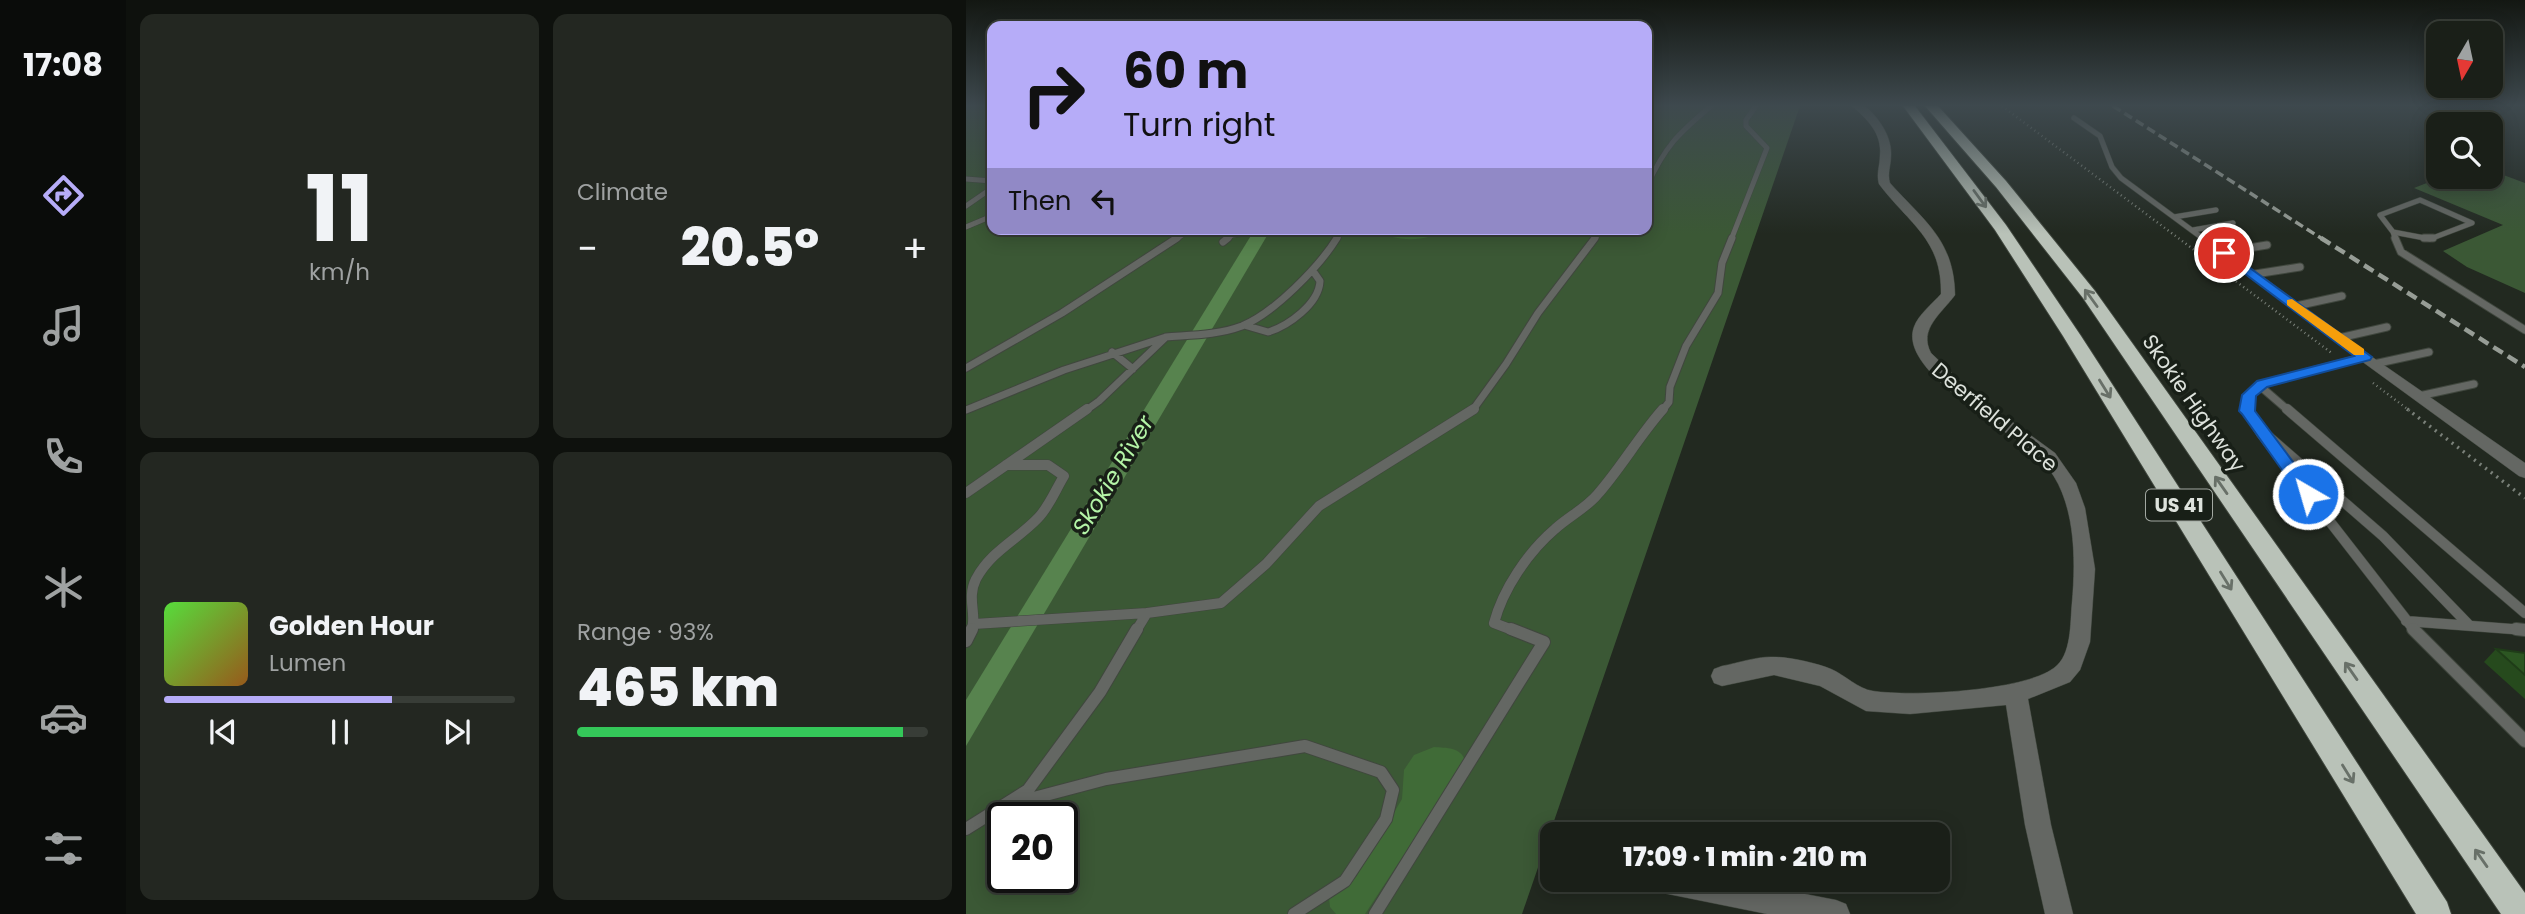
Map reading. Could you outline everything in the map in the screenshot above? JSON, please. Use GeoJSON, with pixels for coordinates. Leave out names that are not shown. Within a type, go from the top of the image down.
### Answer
{"type":"FeatureCollection","features":[{"type":"Feature","properties":{"kind":"highway","name":"US 41"},"geometry":{"type":"LineString","coordinates":[[1941,149],[2001,228],[2065,325],[2435,914]]}},
{"type":"Feature","properties":{"kind":"highway","name":"Skokie Highway"},"geometry":{"type":"LineString","coordinates":[[1969,149],[2001,184],[2089,295],[2520,914]]}},
{"type":"Feature","properties":{"kind":"street","name":"Deerfield Place"},"geometry":{"type":"LineString","coordinates":[[1722,676],[1774,666],[1825,677],[1866,701],[1910,704],[2016,694],[2062,675],[2072,663],[2079,642],[2085,569],[2076,508],[2067,483],[2049,457],[1968,398],[1924,355],[1919,345],[1921,326],[1948,295],[1945,256],[1934,238],[1885,184],[1881,176],[1886,149]]}},
{"type":"Feature","properties":{"kind":"street"},"geometry":{"type":"LineString","coordinates":[[2370,360],[2525,472]]}},
{"type":"Feature","properties":{"kind":"street"},"geometry":{"type":"LineString","coordinates":[[2016,694],[2038,825],[2059,914]]}},
{"type":"Feature","properties":{"kind":"street"},"geometry":{"type":"LineString","coordinates":[[1724,892],[1836,914]]}},
{"type":"Feature","properties":{"kind":"lane"},"geometry":{"type":"LineString","coordinates":[[1652,175],[1666,149]]}},
{"type":"Feature","properties":{"kind":"lane"},"geometry":{"type":"LineString","coordinates":[[1375,914],[1544,642],[1494,622],[1500,601],[1523,566],[1553,530],[1596,497],[1639,437],[1669,402],[1670,387],[1686,346],[1718,293],[1722,263],[1767,149]]}},
{"type":"Feature","properties":{"kind":"lane"},"geometry":{"type":"LineString","coordinates":[[2105,149],[2112,167],[2121,178],[2370,360]]}},
{"type":"Feature","properties":{"kind":"lane"},"geometry":{"type":"LineString","coordinates":[[966,179],[987,181]]}},
{"type":"Feature","properties":{"kind":"lane"},"geometry":{"type":"LineString","coordinates":[[966,206],[987,191]]}},
{"type":"Feature","properties":{"kind":"lane"},"geometry":{"type":"LineString","coordinates":[[2393,232],[2430,239],[2472,223],[2420,200],[2379,215],[2393,232],[2400,252],[2525,330]]}},
{"type":"Feature","properties":{"kind":"lane"},"geometry":{"type":"LineString","coordinates":[[2174,217],[2216,210]]}},
{"type":"Feature","properties":{"kind":"lane"},"geometry":{"type":"LineString","coordinates":[[966,228],[987,218]]}},
{"type":"Feature","properties":{"kind":"lane"},"geometry":{"type":"LineString","coordinates":[[2193,230],[2233,223]]}},
{"type":"Feature","properties":{"kind":"lane"},"geometry":{"type":"LineString","coordinates":[[966,368],[1062,313],[1182,235]]}},
{"type":"Feature","properties":{"kind":"lane"},"geometry":{"type":"LineString","coordinates":[[1223,242],[1232,235]]}},
{"type":"Feature","properties":{"kind":"lane"},"geometry":{"type":"LineString","coordinates":[[966,410],[1023,384],[1112,352],[1166,337],[1221,332],[1244,325],[1279,301],[1313,271],[1323,261],[1339,235]]}},
{"type":"Feature","properties":{"kind":"lane"},"geometry":{"type":"LineString","coordinates":[[974,624],[1147,613],[1221,603],[1266,564],[1319,506],[1371,471],[1473,410],[1507,364],[1538,313],[1597,235]]}},
{"type":"Feature","properties":{"kind":"lane"},"geometry":{"type":"LineString","coordinates":[[2224,253],[2267,245]]}},
{"type":"Feature","properties":{"kind":"lane"},"geometry":{"type":"LineString","coordinates":[[2255,274],[2300,267]]}},
{"type":"Feature","properties":{"kind":"lane"},"geometry":{"type":"LineString","coordinates":[[1244,325],[1258,331],[1271,332],[1284,325],[1305,308],[1317,292],[1320,285],[1313,271]]}},
{"type":"Feature","properties":{"kind":"lane"},"geometry":{"type":"LineString","coordinates":[[2296,306],[2342,296]]}},
{"type":"Feature","properties":{"kind":"lane"},"geometry":{"type":"LineString","coordinates":[[2339,338],[2387,327]]}},
{"type":"Feature","properties":{"kind":"lane"},"geometry":{"type":"LineString","coordinates":[[966,493],[1098,401],[1166,337]]}},
{"type":"Feature","properties":{"kind":"lane"},"geometry":{"type":"LineString","coordinates":[[1112,352],[1133,369]]}},
{"type":"Feature","properties":{"kind":"lane"},"geometry":{"type":"LineString","coordinates":[[2429,352],[2345,362],[2260,386],[2249,395],[2247,411],[2406,621],[2525,741]]}},
{"type":"Feature","properties":{"kind":"lane"},"geometry":{"type":"LineString","coordinates":[[2419,396],[2474,384]]}},
{"type":"Feature","properties":{"kind":"lane"},"geometry":{"type":"LineString","coordinates":[[2260,386],[2525,613]]}},
{"type":"Feature","properties":{"kind":"lane"},"geometry":{"type":"LineString","coordinates":[[2256,425],[2383,536],[2469,625]]}},
{"type":"Feature","properties":{"kind":"lane"},"geometry":{"type":"LineString","coordinates":[[966,640],[974,624],[969,602],[975,580],[995,553],[1039,517],[1064,476],[1048,465],[1005,465]]}},
{"type":"Feature","properties":{"kind":"lane"},"geometry":{"type":"LineString","coordinates":[[1010,802],[1028,790],[1100,692],[1147,613]]}},
{"type":"Feature","properties":{"kind":"lane"},"geometry":{"type":"LineString","coordinates":[[2406,621],[2525,630]]}},
{"type":"Feature","properties":{"kind":"lane"},"geometry":{"type":"LineString","coordinates":[[1019,802],[1106,779],[1305,746],[1381,772],[1394,790],[1386,819],[1345,881],[1294,914]]}},
{"type":"Feature","properties":{"kind":"lane"},"geometry":{"type":"LineString","coordinates":[[966,829],[987,816]]}},
{"type":"Feature","properties":{"kind":"path"},"geometry":{"type":"LineString","coordinates":[[2059,149],[2525,498]]}},
{"type":"Feature","properties":{"kind":"shaded area"},"geometry":{"type":"Polygon","coordinates":[[[966,149],[987,149],[987,235],[1652,235],[1652,149],[1785,149],[1554,822],[1540,822],[1540,862],[1522,914],[966,914],[966,149]]]}},
{"type":"Feature","properties":{"kind":"shaded area"},"geometry":{"type":"Polygon","coordinates":[[[2503,175],[2525,183],[2525,293],[2467,267],[2443,251],[2503,225],[2414,188],[2426,183],[2426,189],[2503,189],[2503,175]]]}},
{"type":"Feature","properties":{"kind":"shaded area"},"geometry":{"type":"Polygon","coordinates":[[[1386,235],[1435,235],[1419,239],[1386,235]]]}},
{"type":"Feature","properties":{"kind":"shaded area"},"geometry":{"type":"Polygon","coordinates":[[[1434,747],[1456,750],[1465,760],[1365,914],[1336,914],[1330,907],[1329,898],[1356,877],[1402,799],[1404,770],[1414,755],[1434,747]]]}},
{"type":"Feature","properties":{"kind":"water","name":"Skokie River"},"geometry":{"type":"Polygon","coordinates":[[[1251,235],[1267,235],[966,746],[966,700],[1251,235]]]}},
{"type":"Feature","properties":{"kind":"building"},"geometry":{"type":"Polygon","coordinates":[[[2496,649],[2525,653],[2525,675],[2496,649]]]}},
{"type":"Feature","properties":{"kind":"railway"},"geometry":{"type":"LineString","coordinates":[[2180,149],[2324,240]]}},
{"type":"Feature","properties":{"kind":"railway"},"geometry":{"type":"LineString","coordinates":[[2321,238],[2525,367]]}},
{"type":"Feature","properties":{"kind":"slow traffic"},"geometry":{"type":"LineString","coordinates":[[2292,302],[2359,352]]}},
{"type":"Feature","properties":{"kind":"route"},"geometry":{"type":"LineString","coordinates":[[2224,253],[2365,357],[2262,384],[2249,395],[2247,411],[2260,433],[2308,494]]}}]}
